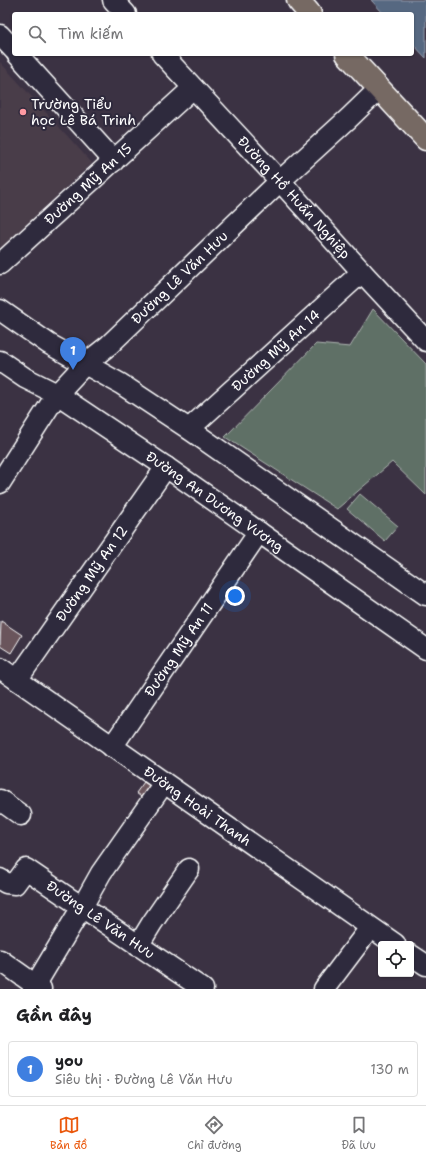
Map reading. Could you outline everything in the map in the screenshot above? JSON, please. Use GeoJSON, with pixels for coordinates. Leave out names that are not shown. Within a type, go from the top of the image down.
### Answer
{"type":"FeatureCollection","features":[{"type":"Feature","properties":{"kind":"main road"},"geometry":{"type":"LineString","coordinates":[[298,0],[308,12]]}},
{"type":"Feature","properties":{"kind":"main road"},"geometry":{"type":"LineString","coordinates":[[349,56],[426,139]]}},
{"type":"Feature","properties":{"kind":"street"},"geometry":{"type":"LineString","coordinates":[[113,0],[124,12]]}},
{"type":"Feature","properties":{"kind":"street"},"geometry":{"type":"LineString","coordinates":[[0,35],[12,48]]}},
{"type":"Feature","properties":{"kind":"street"},"geometry":{"type":"LineString","coordinates":[[19,56],[114,161]]}},
{"type":"Feature","properties":{"kind":"street","name":"Đường Hồ Huấn Nghiệp"},"geometry":{"type":"LineString","coordinates":[[164,56],[426,341]]}},
{"type":"Feature","properties":{"kind":"street","name":"Đường Mỹ An 15"},"geometry":{"type":"LineString","coordinates":[[0,264],[193,88]]}},
{"type":"Feature","properties":{"kind":"street","name":"Đường Lê Văn Hưu"},"geometry":{"type":"LineString","coordinates":[[0,483],[57,394],[85,364],[109,345],[280,181],[379,89]]}},
{"type":"Feature","properties":{"kind":"street","name":"Đường Mỹ An 14"},"geometry":{"type":"LineString","coordinates":[[189,430],[362,272]]}},
{"type":"Feature","properties":{"kind":"street"},"geometry":{"type":"LineString","coordinates":[[0,310],[49,344],[121,384],[426,594]]}},
{"type":"Feature","properties":{"kind":"street","name":"Đường An Dương Vương"},"geometry":{"type":"LineString","coordinates":[[0,361],[25,378],[57,394],[166,467],[426,649]]}},
{"type":"Feature","properties":{"kind":"street","name":"Đường Mỹ An 12"},"geometry":{"type":"LineString","coordinates":[[17,680],[166,467]]}},
{"type":"Feature","properties":{"kind":"street","name":"Đường Mỹ An 11"},"geometry":{"type":"LineString","coordinates":[[112,747],[259,532]]}},
{"type":"Feature","properties":{"kind":"street","name":"Đường Hoài Thanh"},"geometry":{"type":"LineString","coordinates":[[0,668],[390,941]]}},
{"type":"Feature","properties":{"kind":"street"},"geometry":{"type":"LineString","coordinates":[[0,960],[36,988],[100,872],[164,784]]}},
{"type":"Feature","properties":{"kind":"street"},"geometry":{"type":"LineString","coordinates":[[0,800],[21,815]]}},
{"type":"Feature","properties":{"kind":"street","name":"Đường Lê Văn Hưu"},"geometry":{"type":"LineString","coordinates":[[0,879],[6,883],[15,884],[26,869],[203,989]]}},
{"type":"Feature","properties":{"kind":"street"},"geometry":{"type":"LineString","coordinates":[[138,946],[189,869]]}},
{"type":"Feature","properties":{"kind":"street"},"geometry":{"type":"LineString","coordinates":[[324,989],[370,928]]}},
{"type":"Feature","properties":{"kind":"street"},"geometry":{"type":"LineString","coordinates":[[414,957],[426,965]]}},
{"type":"Feature","properties":{"kind":"shaded area","name":"Trường Tiểu học Lê Bá Trinh"},"geometry":{"type":"Polygon","coordinates":[[[0,62],[92,163],[0,249],[0,62]]]}},
{"type":"Feature","properties":{"kind":"green space"},"geometry":{"type":"Polygon","coordinates":[[[373,309],[426,364],[426,495],[392,462],[337,509],[225,437],[316,344],[350,347],[373,309]]]}},
{"type":"Feature","properties":{"kind":"green space"},"geometry":{"type":"Polygon","coordinates":[[[360,494],[398,526],[385,541],[347,509],[360,494]]]}},
{"type":"Feature","properties":{"kind":"water"},"geometry":{"type":"Polygon","coordinates":[[[371,0],[426,0],[426,58],[414,45],[414,12],[382,12],[371,0]]]}},
{"type":"Feature","properties":{"kind":"building"},"geometry":{"type":"Polygon","coordinates":[[[1,621],[22,635],[11,653],[0,646],[1,621]]]}},
{"type":"Feature","properties":{"kind":"building"},"geometry":{"type":"Polygon","coordinates":[[[144,782],[153,788],[145,800],[136,793],[144,782]]]}},
{"type":"Feature","properties":{"kind":"place","name":"Trường Tiểu học Lê Bá Trinh"},"geometry":{"type":"Point","coordinates":[23,112]}},
{"type":"Feature","properties":{"kind":"place","name":"you"},"geometry":{"type":"Point","coordinates":[73,370]}}]}
